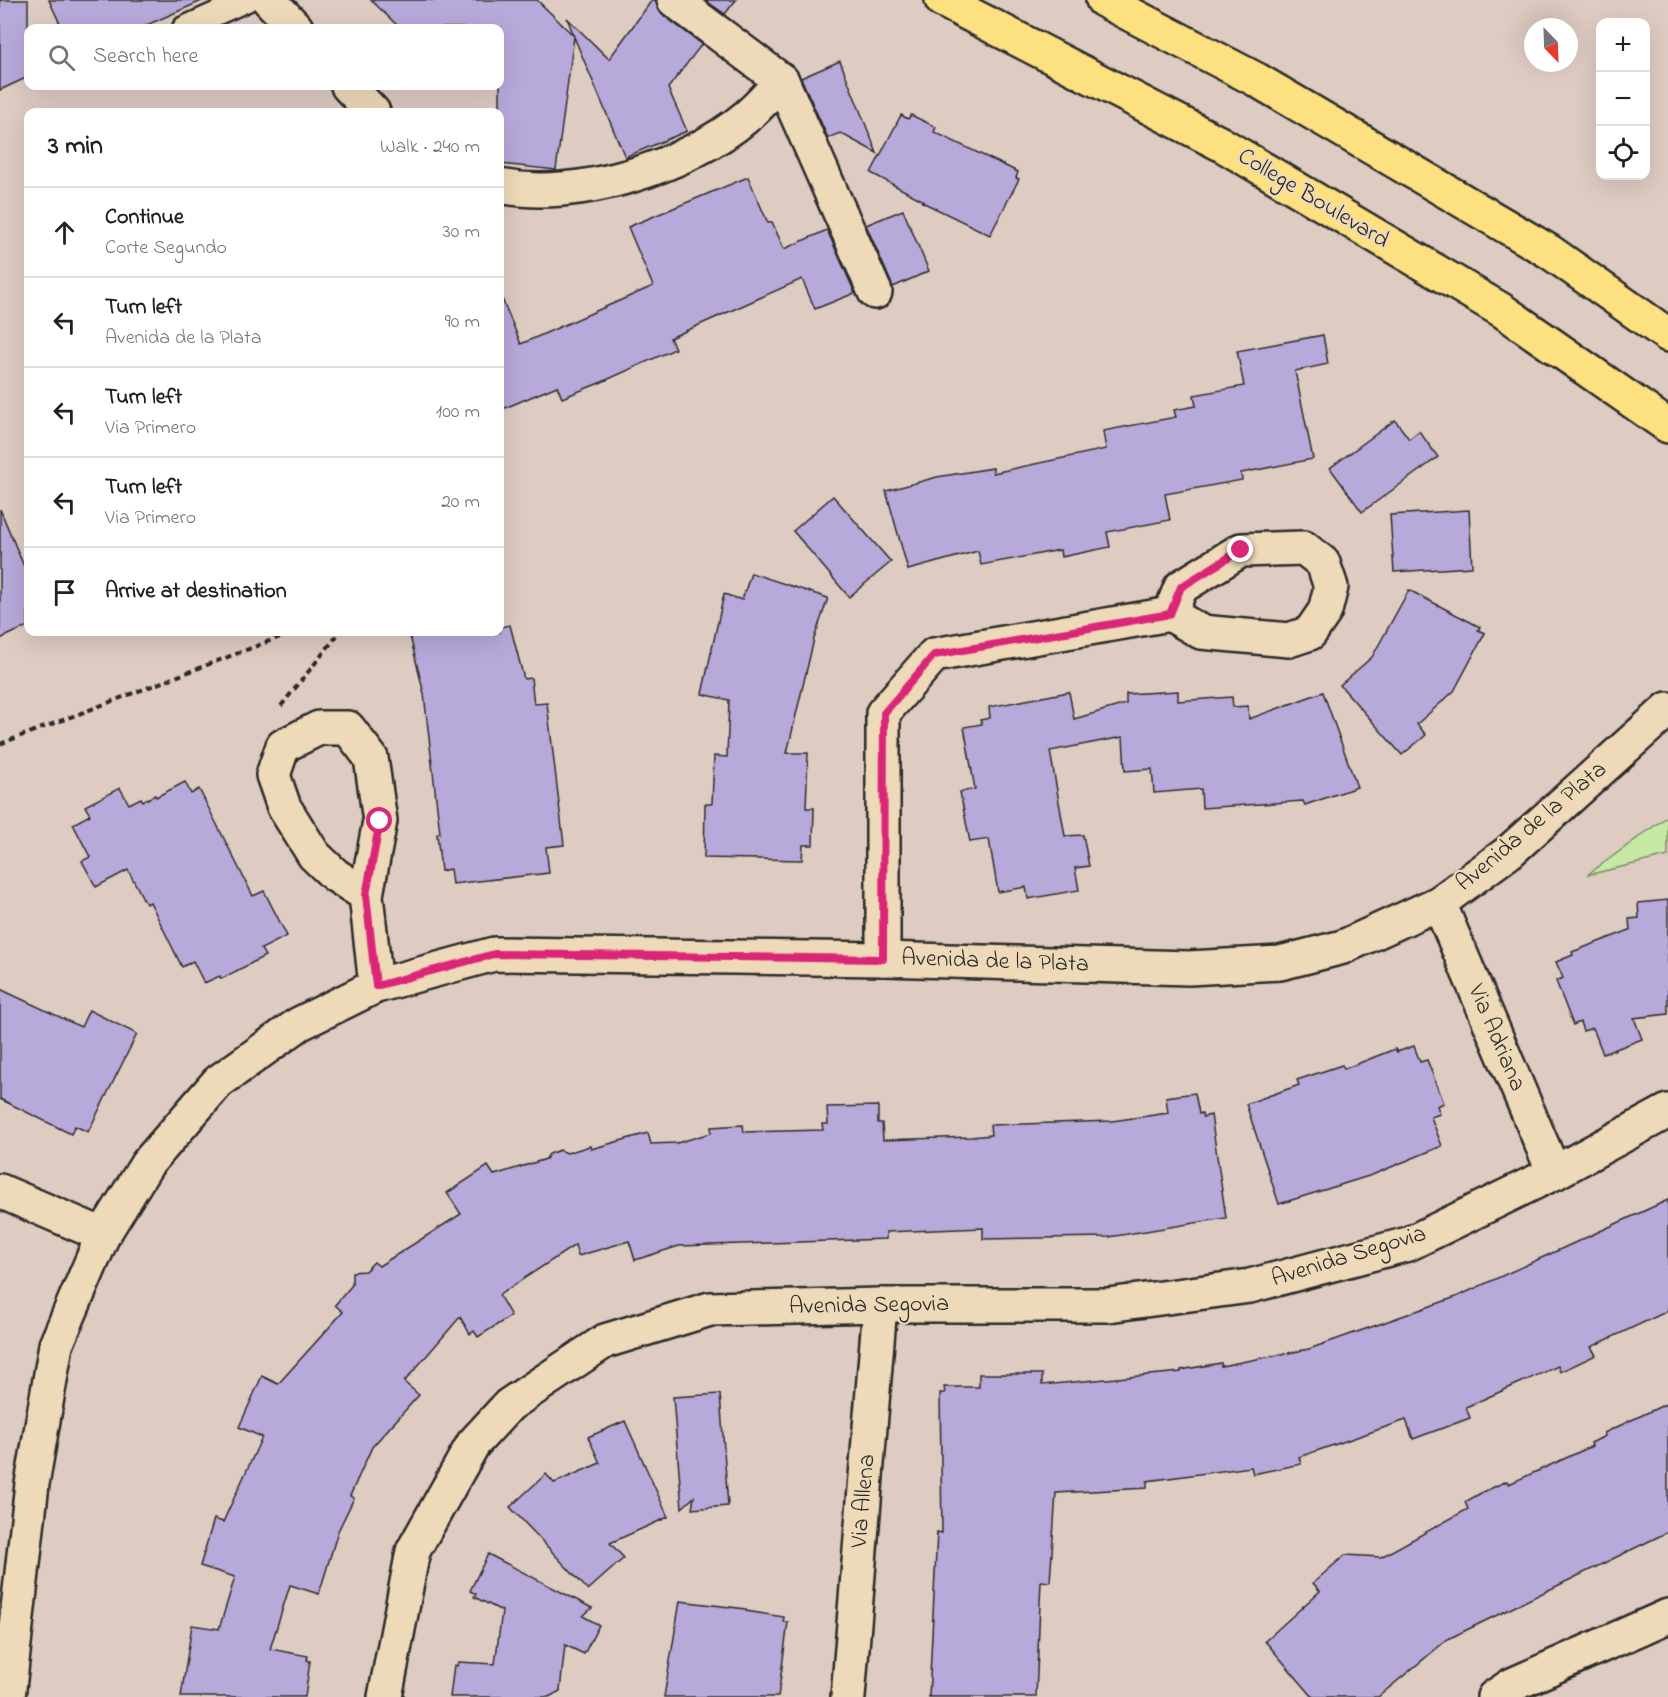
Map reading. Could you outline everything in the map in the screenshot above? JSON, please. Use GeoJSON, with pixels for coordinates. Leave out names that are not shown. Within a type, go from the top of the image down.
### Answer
{"type":"FeatureCollection","features":[{"type":"Feature","properties":{"kind":"main road","name":"College Boulevard"},"geometry":{"type":"LineString","coordinates":[[942,0],[1231,150],[1503,311],[1668,426]]}},
{"type":"Feature","properties":{"kind":"main road"},"geometry":{"type":"LineString","coordinates":[[1103,0],[1257,80],[1550,252],[1668,336]]}},
{"type":"Feature","properties":{"kind":"street"},"geometry":{"type":"LineString","coordinates":[[269,0],[292,24]]}},
{"type":"Feature","properties":{"kind":"street"},"geometry":{"type":"LineString","coordinates":[[675,0],[782,81],[875,292]]}},
{"type":"Feature","properties":{"kind":"street"},"geometry":{"type":"LineString","coordinates":[[504,187],[514,189],[583,188],[652,170],[717,137],[746,117],[782,81]]}},
{"type":"Feature","properties":{"kind":"street"},"geometry":{"type":"LineString","coordinates":[[352,90],[369,108]]}},
{"type":"Feature","properties":{"kind":"street"},"geometry":{"type":"LineString","coordinates":[[883,959],[884,713],[934,655],[1170,614]]}},
{"type":"Feature","properties":{"kind":"street","name":"Avenida de la Plata"},"geometry":{"type":"LineString","coordinates":[[8,1697],[32,1484],[56,1345],[104,1235],[147,1164],[218,1082],[299,1024],[376,986],[494,954],[883,959],[1189,968],[1280,963],[1343,947],[1439,903],[1509,852],[1668,709]]}},
{"type":"Feature","properties":{"kind":"street"},"geometry":{"type":"LineString","coordinates":[[366,895],[335,875],[314,855],[284,807],[273,775],[283,746],[319,728],[348,728],[371,758],[380,821],[366,895],[376,986]]}},
{"type":"Feature","properties":{"kind":"street","name":"Via Adriana"},"geometry":{"type":"LineString","coordinates":[[1439,903],[1554,1173]]}},
{"type":"Feature","properties":{"kind":"street","name":"Avenida Segovia"},"geometry":{"type":"LineString","coordinates":[[385,1697],[413,1551],[473,1444],[509,1405],[605,1341],[710,1309],[880,1305],[1108,1305],[1250,1286],[1408,1244],[1554,1173],[1668,1111]]}},
{"type":"Feature","properties":{"kind":"street"},"geometry":{"type":"LineString","coordinates":[[0,1191],[104,1235]]}},
{"type":"Feature","properties":{"kind":"street","name":"Via Allena"},"geometry":{"type":"LineString","coordinates":[[848,1697],[880,1305]]}},
{"type":"Feature","properties":{"kind":"street"},"geometry":{"type":"LineString","coordinates":[[1494,1697],[1512,1685],[1668,1616]]}},
{"type":"Feature","properties":{"kind":"lane"},"geometry":{"type":"LineString","coordinates":[[193,24],[247,0]]}},
{"type":"Feature","properties":{"kind":"path"},"geometry":{"type":"LineString","coordinates":[[0,744],[282,636]]}},
{"type":"Feature","properties":{"kind":"path"},"geometry":{"type":"LineString","coordinates":[[283,746],[281,704],[336,636]]}},
{"type":"Feature","properties":{"kind":"green space"},"geometry":{"type":"Polygon","coordinates":[[[1668,816],[1668,856],[1587,875],[1668,816]]]}},
{"type":"Feature","properties":{"kind":"building"},"geometry":{"type":"Polygon","coordinates":[[[0,0],[28,0],[28,24],[24,24],[24,79],[0,90],[0,0]]]}},
{"type":"Feature","properties":{"kind":"building"},"geometry":{"type":"Polygon","coordinates":[[[49,0],[204,0],[149,24],[60,24],[49,0]]]}},
{"type":"Feature","properties":{"kind":"building"},"geometry":{"type":"Polygon","coordinates":[[[371,0],[537,0],[574,36],[567,18],[609,59],[652,0],[656,0],[663,15],[702,44],[668,88],[687,131],[625,157],[574,37],[556,170],[504,164],[504,108],[500,108],[500,90],[504,90],[504,24],[396,24],[371,0]]]}},
{"type":"Feature","properties":{"kind":"building"},"geometry":{"type":"Polygon","coordinates":[[[705,0],[736,0],[725,14],[705,0]]]}},
{"type":"Feature","properties":{"kind":"building"},"geometry":{"type":"Polygon","coordinates":[[[840,61],[877,153],[840,133],[828,138],[801,78],[840,61]]]}},
{"type":"Feature","properties":{"kind":"building"},"geometry":{"type":"Polygon","coordinates":[[[901,115],[908,119],[911,115],[936,127],[934,132],[1018,172],[1016,178],[1019,179],[990,235],[922,202],[924,201],[871,173],[901,115]]]}},
{"type":"Feature","properties":{"kind":"building"},"geometry":{"type":"Polygon","coordinates":[[[748,177],[768,223],[772,222],[784,249],[827,230],[855,293],[815,309],[802,279],[670,338],[675,349],[602,382],[562,398],[557,386],[504,408],[504,304],[521,344],[653,286],[628,227],[748,177]]]}},
{"type":"Feature","properties":{"kind":"building"},"geometry":{"type":"Polygon","coordinates":[[[903,210],[929,271],[893,287],[866,225],[903,210]]]}},
{"type":"Feature","properties":{"kind":"building"},"geometry":{"type":"Polygon","coordinates":[[[1323,335],[1328,364],[1295,371],[1313,459],[1241,473],[1242,480],[1165,494],[1170,520],[1107,532],[1110,547],[1061,557],[1060,550],[981,565],[978,551],[908,570],[886,491],[937,477],[993,468],[993,473],[1106,449],[1103,431],[1176,417],[1174,410],[1196,406],[1194,395],[1244,386],[1237,351],[1323,335]]]}},
{"type":"Feature","properties":{"kind":"building"},"geometry":{"type":"Polygon","coordinates":[[[1395,420],[1409,439],[1419,431],[1438,457],[1362,512],[1330,468],[1395,420]]]}},
{"type":"Feature","properties":{"kind":"building"},"geometry":{"type":"Polygon","coordinates":[[[833,496],[891,562],[849,597],[793,531],[833,496]]]}},
{"type":"Feature","properties":{"kind":"building"},"geometry":{"type":"Polygon","coordinates":[[[0,509],[24,566],[24,628],[0,639],[0,509]]]}},
{"type":"Feature","properties":{"kind":"building"},"geometry":{"type":"Polygon","coordinates":[[[1469,510],[1472,567],[1394,572],[1390,515],[1469,510]]]}},
{"type":"Feature","properties":{"kind":"building"},"geometry":{"type":"Polygon","coordinates":[[[751,573],[828,598],[814,639],[787,753],[808,753],[806,808],[814,808],[813,845],[803,845],[802,860],[704,858],[705,804],[712,804],[714,756],[727,757],[729,700],[702,694],[724,594],[742,600],[751,573]]]}},
{"type":"Feature","properties":{"kind":"building"},"geometry":{"type":"Polygon","coordinates":[[[1409,590],[1480,627],[1478,630],[1485,633],[1454,691],[1417,724],[1426,735],[1402,755],[1340,685],[1372,657],[1409,590]]]}},
{"type":"Feature","properties":{"kind":"building"},"geometry":{"type":"Polygon","coordinates":[[[510,625],[524,679],[531,678],[534,704],[547,703],[564,845],[546,847],[549,873],[452,884],[450,869],[441,871],[437,834],[440,833],[424,694],[410,636],[504,636],[504,626],[510,625]]]}},
{"type":"Feature","properties":{"kind":"building"},"geometry":{"type":"Polygon","coordinates":[[[1178,691],[1178,701],[1232,697],[1233,707],[1248,706],[1249,719],[1323,692],[1357,787],[1305,805],[1303,801],[1202,808],[1201,789],[1154,793],[1152,769],[1125,771],[1123,737],[1050,751],[1065,836],[1083,835],[1089,866],[1075,868],[1079,890],[1028,899],[1026,887],[998,892],[989,839],[970,842],[960,792],[975,789],[964,727],[982,724],[980,720],[990,718],[989,707],[1069,692],[1074,719],[1126,704],[1126,694],[1178,691]]]}},
{"type":"Feature","properties":{"kind":"building"},"geometry":{"type":"Polygon","coordinates":[[[185,782],[191,794],[199,789],[253,896],[264,891],[287,936],[261,949],[265,956],[221,979],[220,976],[204,983],[193,961],[182,967],[150,902],[146,904],[128,870],[96,887],[82,861],[90,857],[73,824],[90,815],[85,806],[120,788],[129,804],[141,798],[143,801],[155,795],[156,797],[185,782]]]}},
{"type":"Feature","properties":{"kind":"building"},"geometry":{"type":"Polygon","coordinates":[[[1668,900],[1668,1014],[1634,1018],[1642,1039],[1603,1054],[1593,1028],[1583,1031],[1580,1022],[1573,1025],[1556,981],[1563,978],[1556,962],[1573,955],[1572,952],[1630,930],[1629,919],[1639,918],[1638,903],[1668,900]]]}},
{"type":"Feature","properties":{"kind":"building"},"geometry":{"type":"Polygon","coordinates":[[[0,989],[81,1027],[89,1010],[137,1034],[88,1132],[75,1126],[71,1134],[0,1099],[0,989]]]}},
{"type":"Feature","properties":{"kind":"building"},"geometry":{"type":"Polygon","coordinates":[[[1414,1046],[1420,1062],[1427,1060],[1444,1103],[1437,1106],[1440,1114],[1431,1117],[1442,1146],[1372,1175],[1279,1204],[1246,1104],[1299,1085],[1297,1080],[1342,1065],[1344,1069],[1395,1049],[1397,1052],[1414,1046]]]}},
{"type":"Feature","properties":{"kind":"building"},"geometry":{"type":"Polygon","coordinates":[[[1195,1093],[1199,1114],[1202,1113],[1203,1117],[1211,1115],[1226,1218],[1109,1237],[983,1239],[983,1228],[886,1232],[886,1239],[679,1246],[635,1260],[629,1241],[578,1256],[575,1245],[499,1295],[511,1316],[478,1337],[474,1331],[470,1334],[460,1317],[404,1382],[419,1395],[372,1447],[350,1496],[354,1498],[338,1531],[319,1594],[290,1585],[270,1649],[308,1656],[307,1660],[310,1661],[305,1697],[181,1697],[192,1625],[219,1629],[235,1577],[200,1566],[214,1519],[223,1522],[262,1437],[239,1427],[262,1376],[278,1384],[343,1312],[335,1305],[352,1285],[352,1272],[365,1271],[374,1262],[379,1266],[461,1214],[447,1193],[488,1166],[494,1175],[546,1159],[549,1154],[560,1150],[567,1153],[590,1146],[591,1149],[648,1133],[651,1144],[677,1143],[711,1133],[711,1127],[743,1125],[744,1132],[823,1130],[822,1124],[828,1124],[827,1107],[878,1106],[878,1123],[882,1123],[883,1140],[971,1137],[991,1135],[990,1125],[1112,1121],[1168,1113],[1166,1097],[1195,1093]]]}},
{"type":"Feature","properties":{"kind":"building"},"geometry":{"type":"Polygon","coordinates":[[[1668,1200],[1668,1311],[1591,1347],[1596,1355],[1560,1372],[1558,1366],[1466,1407],[1470,1418],[1413,1439],[1406,1420],[1299,1457],[1301,1464],[1253,1474],[1251,1467],[1147,1481],[1147,1488],[1056,1493],[1050,1582],[1041,1581],[1036,1697],[929,1697],[937,1532],[942,1533],[940,1393],[945,1393],[944,1387],[979,1387],[979,1374],[1042,1374],[1042,1385],[1181,1372],[1181,1370],[1221,1363],[1221,1366],[1309,1349],[1456,1297],[1668,1200]]]}},
{"type":"Feature","properties":{"kind":"building"},"geometry":{"type":"Polygon","coordinates":[[[720,1394],[728,1506],[692,1509],[694,1497],[682,1508],[673,1397],[720,1394]]]}},
{"type":"Feature","properties":{"kind":"building"},"geometry":{"type":"Polygon","coordinates":[[[1668,1403],[1668,1532],[1448,1639],[1378,1697],[1313,1697],[1265,1641],[1320,1591],[1313,1583],[1345,1555],[1381,1557],[1468,1509],[1465,1502],[1481,1493],[1507,1481],[1509,1484],[1592,1446],[1591,1443],[1605,1436],[1604,1433],[1668,1403]]]}},
{"type":"Feature","properties":{"kind":"building"},"geometry":{"type":"Polygon","coordinates":[[[625,1421],[668,1517],[610,1543],[624,1558],[588,1590],[510,1507],[546,1474],[554,1483],[600,1463],[588,1437],[625,1421]]]}},
{"type":"Feature","properties":{"kind":"building"},"geometry":{"type":"Polygon","coordinates":[[[488,1554],[592,1608],[583,1616],[599,1625],[584,1654],[565,1645],[560,1691],[549,1697],[450,1697],[454,1665],[457,1666],[458,1662],[495,1664],[502,1611],[474,1597],[476,1594],[470,1591],[488,1554]]]}},
{"type":"Feature","properties":{"kind":"building"},"geometry":{"type":"Polygon","coordinates":[[[680,1601],[746,1609],[746,1611],[784,1617],[783,1622],[788,1622],[778,1697],[664,1697],[680,1601]]]}},
{"type":"Feature","properties":{"kind":"route"},"geometry":{"type":"LineString","coordinates":[[380,821],[366,895],[376,986],[494,954],[883,959],[884,713],[934,655],[1170,614],[1181,587],[1241,550]]}}]}
